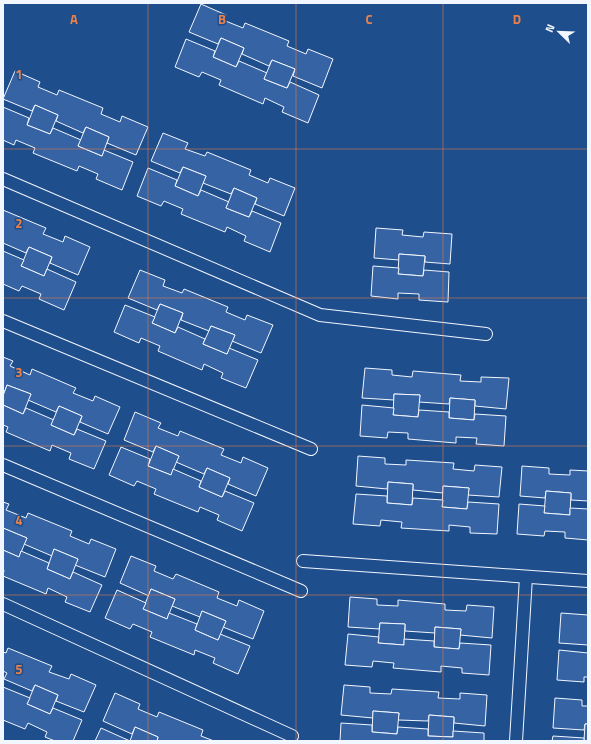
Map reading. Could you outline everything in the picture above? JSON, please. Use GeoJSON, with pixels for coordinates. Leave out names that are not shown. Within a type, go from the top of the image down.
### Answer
{"type":"FeatureCollection","features":[{"type":"Feature","properties":{"kind":"lane"},"geometry":{"type":"LineString","coordinates":[[3,179],[320,314],[486,334]]}},
{"type":"Feature","properties":{"kind":"lane"},"geometry":{"type":"LineString","coordinates":[[3,322],[310,450]]}},
{"type":"Feature","properties":{"kind":"lane"},"geometry":{"type":"LineString","coordinates":[[3,465],[301,590]]}},
{"type":"Feature","properties":{"kind":"lane"},"geometry":{"type":"LineString","coordinates":[[303,561],[588,581]]}},
{"type":"Feature","properties":{"kind":"lane"},"geometry":{"type":"LineString","coordinates":[[516,741],[526,577]]}},
{"type":"Feature","properties":{"kind":"lane"},"geometry":{"type":"LineString","coordinates":[[3,604],[292,736]]}},
{"type":"Feature","properties":{"kind":"building"},"geometry":{"type":"Polygon","coordinates":[[[201,4],[226,15],[223,20],[243,28],[245,23],[289,41],[287,46],[306,54],[308,49],[333,59],[322,88],[293,76],[295,69],[272,60],[269,66],[242,54],[244,48],[221,38],[218,44],[189,32],[201,4]]]}},
{"type":"Feature","properties":{"kind":"building"},"geometry":{"type":"Polygon","coordinates":[[[221,38],[244,48],[236,67],[213,57],[221,38]]]}},
{"type":"Feature","properties":{"kind":"building"},"geometry":{"type":"Polygon","coordinates":[[[186,39],[215,51],[213,57],[236,67],[239,61],[267,73],[264,79],[287,88],[290,82],[319,95],[308,123],[282,112],[284,107],[265,98],[263,104],[219,85],[221,80],[202,72],[199,77],[175,67],[186,39]]]}},
{"type":"Feature","properties":{"kind":"building"},"geometry":{"type":"Polygon","coordinates":[[[272,60],[295,69],[287,88],[264,79],[272,60]]]}},
{"type":"Feature","properties":{"kind":"building"},"geometry":{"type":"Polygon","coordinates":[[[15,71],[40,82],[38,87],[57,95],[59,90],[103,108],[101,114],[120,122],[122,116],[148,127],[136,155],[107,143],[109,137],[86,127],[83,133],[56,121],[58,115],[35,105],[32,111],[3,99],[15,71]]]}},
{"type":"Feature","properties":{"kind":"building"},"geometry":{"type":"Polygon","coordinates":[[[35,105],[58,115],[50,134],[27,125],[35,105]]]}},
{"type":"Feature","properties":{"kind":"building"},"geometry":{"type":"Polygon","coordinates":[[[3,107],[29,118],[27,125],[50,134],[53,128],[81,140],[78,146],[102,156],[104,150],[133,162],[122,190],[96,179],[98,174],[79,166],[77,171],[33,153],[35,148],[16,140],[14,145],[3,140],[3,107]]]}},
{"type":"Feature","properties":{"kind":"building"},"geometry":{"type":"Polygon","coordinates":[[[86,127],[109,137],[102,156],[78,146],[86,127]]]}},
{"type":"Feature","properties":{"kind":"building"},"geometry":{"type":"Polygon","coordinates":[[[163,133],[188,143],[185,149],[205,156],[207,152],[251,170],[249,175],[268,183],[270,178],[295,188],[284,216],[255,204],[257,198],[234,188],[231,194],[203,183],[206,176],[183,167],[180,173],[151,161],[163,133]]]}},
{"type":"Feature","properties":{"kind":"building"},"geometry":{"type":"Polygon","coordinates":[[[183,167],[206,176],[198,196],[175,186],[183,167]]]}},
{"type":"Feature","properties":{"kind":"building"},"geometry":{"type":"Polygon","coordinates":[[[148,168],[177,180],[175,186],[198,196],[201,190],[229,202],[226,208],[249,217],[252,211],[281,223],[270,252],[244,241],[246,236],[227,227],[225,232],[181,214],[183,209],[164,201],[161,206],[137,196],[148,168]]]}},
{"type":"Feature","properties":{"kind":"building"},"geometry":{"type":"Polygon","coordinates":[[[234,188],[257,198],[249,217],[226,208],[234,188]]]}},
{"type":"Feature","properties":{"kind":"building"},"geometry":{"type":"Polygon","coordinates":[[[3,210],[46,228],[43,234],[63,242],[65,236],[90,247],[78,275],[50,263],[52,257],[29,247],[26,253],[3,243],[3,210]]]}},
{"type":"Feature","properties":{"kind":"building"},"geometry":{"type":"Polygon","coordinates":[[[376,228],[403,230],[402,235],[423,237],[424,232],[452,234],[450,264],[425,262],[425,256],[399,254],[399,260],[374,258],[376,228]]]}},
{"type":"Feature","properties":{"kind":"building"},"geometry":{"type":"Polygon","coordinates":[[[29,247],[52,257],[44,276],[21,266],[29,247]]]}},
{"type":"Feature","properties":{"kind":"building"},"geometry":{"type":"Polygon","coordinates":[[[3,251],[24,260],[21,266],[44,276],[47,269],[76,282],[64,310],[39,299],[41,294],[22,286],[19,291],[3,284],[3,251]]]}},
{"type":"Feature","properties":{"kind":"building"},"geometry":{"type":"Polygon","coordinates":[[[399,254],[425,256],[423,276],[398,274],[399,254]]]}},
{"type":"Feature","properties":{"kind":"building"},"geometry":{"type":"Polygon","coordinates":[[[373,266],[399,268],[398,274],[423,276],[424,270],[449,272],[448,302],[419,300],[419,294],[398,293],[398,299],[371,296],[373,266]]]}},
{"type":"Feature","properties":{"kind":"building"},"geometry":{"type":"Polygon","coordinates":[[[140,270],[165,280],[163,286],[182,293],[184,289],[228,307],[226,312],[245,320],[247,315],[273,325],[261,353],[232,341],[235,335],[211,326],[209,331],[181,320],[183,313],[160,304],[157,310],[128,298],[140,270]]]}},
{"type":"Feature","properties":{"kind":"building"},"geometry":{"type":"Polygon","coordinates":[[[160,304],[183,313],[175,333],[152,323],[160,304]]]}},
{"type":"Feature","properties":{"kind":"building"},"geometry":{"type":"Polygon","coordinates":[[[125,305],[155,317],[152,323],[175,333],[178,327],[205,339],[203,344],[227,354],[229,348],[258,360],[246,388],[221,378],[223,373],[204,364],[202,370],[158,351],[160,346],[141,338],[139,343],[114,332],[125,305]]]}},
{"type":"Feature","properties":{"kind":"building"},"geometry":{"type":"Polygon","coordinates":[[[211,326],[235,335],[227,354],[203,344],[211,326]]]}},
{"type":"Feature","properties":{"kind":"building"},"geometry":{"type":"Polygon","coordinates":[[[3,357],[13,361],[10,366],[30,375],[32,369],[76,388],[73,393],[93,401],[95,396],[120,407],[108,434],[80,422],[82,416],[59,406],[56,412],[28,400],[31,394],[7,385],[5,391],[3,390],[3,357]]]}},
{"type":"Feature","properties":{"kind":"building"},"geometry":{"type":"Polygon","coordinates":[[[365,368],[392,370],[392,375],[412,377],[413,371],[461,375],[460,381],[481,382],[481,377],[509,378],[506,409],[475,406],[475,400],[450,398],[449,404],[419,402],[420,395],[394,394],[394,400],[362,398],[365,368]]]}},
{"type":"Feature","properties":{"kind":"building"},"geometry":{"type":"Polygon","coordinates":[[[7,385],[31,394],[23,414],[3,405],[3,396],[7,385]]]}},
{"type":"Feature","properties":{"kind":"building"},"geometry":{"type":"Polygon","coordinates":[[[394,394],[420,395],[418,417],[393,415],[394,394]]]}},
{"type":"Feature","properties":{"kind":"building"},"geometry":{"type":"Polygon","coordinates":[[[450,398],[475,400],[474,420],[449,418],[450,398]]]}},
{"type":"Feature","properties":{"kind":"building"},"geometry":{"type":"Polygon","coordinates":[[[3,405],[23,414],[26,408],[54,420],[51,425],[74,435],[77,429],[106,441],[94,469],[69,459],[71,453],[52,445],[50,451],[6,432],[8,427],[3,425],[3,405]]]}},
{"type":"Feature","properties":{"kind":"building"},"geometry":{"type":"Polygon","coordinates":[[[362,405],[394,408],[393,415],[418,417],[419,410],[449,412],[449,418],[474,420],[475,414],[506,416],[504,446],[476,444],[477,438],[456,437],[456,443],[408,439],[408,433],[388,432],[387,438],[360,436],[362,405]]]}},
{"type":"Feature","properties":{"kind":"building"},"geometry":{"type":"Polygon","coordinates":[[[59,406],[82,416],[74,435],[51,425],[59,406]]]}},
{"type":"Feature","properties":{"kind":"building"},"geometry":{"type":"Polygon","coordinates":[[[135,412],[161,423],[158,428],[178,436],[180,431],[224,449],[221,455],[241,463],[243,457],[268,468],[256,496],[228,484],[230,478],[207,468],[204,474],[176,462],[179,456],[156,446],[153,452],[124,440],[135,412]]]}},
{"type":"Feature","properties":{"kind":"building"},"geometry":{"type":"Polygon","coordinates":[[[156,446],[179,456],[171,475],[148,466],[156,446]]]}},
{"type":"Feature","properties":{"kind":"building"},"geometry":{"type":"Polygon","coordinates":[[[121,447],[150,459],[148,466],[171,475],[173,469],[201,481],[199,487],[222,497],[225,491],[254,503],[242,531],[217,520],[219,515],[200,507],[198,512],[154,494],[156,489],[137,481],[134,486],[109,475],[121,447]]]}},
{"type":"Feature","properties":{"kind":"building"},"geometry":{"type":"Polygon","coordinates":[[[358,456],[385,458],[385,464],[406,465],[406,460],[454,463],[453,469],[474,471],[475,465],[502,467],[499,497],[468,495],[469,488],[443,486],[443,493],[413,490],[413,484],[388,482],[387,489],[356,486],[358,456]]]}},
{"type":"Feature","properties":{"kind":"building"},"geometry":{"type":"Polygon","coordinates":[[[522,466],[549,468],[549,474],[570,475],[570,470],[588,471],[588,501],[571,500],[571,493],[546,491],[545,498],[520,496],[522,466]]]}},
{"type":"Feature","properties":{"kind":"building"},"geometry":{"type":"Polygon","coordinates":[[[207,468],[230,478],[222,497],[199,487],[207,468]]]}},
{"type":"Feature","properties":{"kind":"building"},"geometry":{"type":"Polygon","coordinates":[[[388,482],[413,484],[412,505],[387,503],[388,482]]]}},
{"type":"Feature","properties":{"kind":"building"},"geometry":{"type":"Polygon","coordinates":[[[443,486],[469,488],[467,509],[442,507],[443,486]]]}},
{"type":"Feature","properties":{"kind":"building"},"geometry":{"type":"Polygon","coordinates":[[[546,491],[571,493],[570,515],[544,513],[546,491]]]}},
{"type":"Feature","properties":{"kind":"building"},"geometry":{"type":"Polygon","coordinates":[[[356,494],[387,496],[387,503],[412,505],[413,498],[443,500],[442,507],[467,509],[468,502],[499,504],[497,534],[470,533],[470,527],[449,525],[449,531],[401,528],[402,522],[381,520],[380,526],[353,524],[356,494]]]}},
{"type":"Feature","properties":{"kind":"building"},"geometry":{"type":"Polygon","coordinates":[[[3,502],[9,504],[6,510],[26,518],[28,513],[72,531],[70,536],[89,544],[91,539],[116,549],[105,577],[75,565],[78,559],[54,549],[52,556],[24,544],[27,538],[3,528],[3,502]]]}},
{"type":"Feature","properties":{"kind":"building"},"geometry":{"type":"Polygon","coordinates":[[[519,504],[545,506],[544,513],[570,515],[570,508],[588,509],[588,540],[565,538],[565,532],[545,531],[544,536],[517,534],[519,504]]]}},
{"type":"Feature","properties":{"kind":"building"},"geometry":{"type":"Polygon","coordinates":[[[3,528],[27,538],[19,557],[3,550],[3,528]]]}},
{"type":"Feature","properties":{"kind":"building"},"geometry":{"type":"Polygon","coordinates":[[[54,549],[78,559],[70,579],[47,569],[54,549]]]}},
{"type":"Feature","properties":{"kind":"building"},"geometry":{"type":"Polygon","coordinates":[[[3,550],[19,557],[21,551],[49,563],[47,569],[70,579],[73,572],[102,585],[90,612],[65,602],[67,597],[48,588],[46,594],[3,576],[3,550]]]}},
{"type":"Feature","properties":{"kind":"building"},"geometry":{"type":"Polygon","coordinates":[[[131,556],[156,566],[154,571],[173,579],[176,574],[219,592],[217,598],[237,606],[239,600],[264,611],[253,639],[223,627],[226,621],[202,611],[200,617],[172,606],[175,599],[151,589],[149,596],[120,583],[131,556]]]}},
{"type":"Feature","properties":{"kind":"building"},"geometry":{"type":"Polygon","coordinates":[[[151,589],[175,599],[167,619],[143,609],[151,589]]]}},
{"type":"Feature","properties":{"kind":"building"},"geometry":{"type":"Polygon","coordinates":[[[117,590],[146,603],[143,609],[167,619],[169,613],[197,624],[195,630],[218,640],[220,634],[250,646],[238,674],[213,663],[215,658],[195,650],[194,655],[150,637],[152,632],[133,624],[130,629],[105,618],[117,590]]]}},
{"type":"Feature","properties":{"kind":"building"},"geometry":{"type":"Polygon","coordinates":[[[350,597],[377,599],[377,605],[398,606],[398,600],[445,604],[445,610],[466,611],[467,605],[494,607],[492,638],[460,635],[461,629],[435,627],[435,633],[405,631],[405,624],[380,623],[379,629],[348,627],[350,597]]]}},
{"type":"Feature","properties":{"kind":"building"},"geometry":{"type":"Polygon","coordinates":[[[202,611],[226,621],[218,640],[195,630],[202,611]]]}},
{"type":"Feature","properties":{"kind":"building"},"geometry":{"type":"Polygon","coordinates":[[[561,613],[588,615],[588,645],[559,643],[561,613]]]}},
{"type":"Feature","properties":{"kind":"building"},"geometry":{"type":"Polygon","coordinates":[[[380,623],[405,624],[404,645],[378,643],[380,623]]]}},
{"type":"Feature","properties":{"kind":"building"},"geometry":{"type":"Polygon","coordinates":[[[435,627],[461,629],[459,649],[434,647],[435,627]]]}},
{"type":"Feature","properties":{"kind":"building"},"geometry":{"type":"Polygon","coordinates":[[[348,634],[379,637],[378,643],[404,645],[404,639],[434,641],[434,647],[459,649],[460,643],[491,645],[489,675],[462,673],[462,668],[441,666],[441,672],[393,668],[394,663],[373,661],[372,667],[345,665],[348,634]]]}},
{"type":"Feature","properties":{"kind":"building"},"geometry":{"type":"Polygon","coordinates":[[[8,648],[52,666],[49,672],[69,679],[71,674],[96,685],[84,712],[56,701],[58,695],[35,685],[32,691],[4,679],[7,673],[3,671],[3,652],[6,653],[8,648]]]}},
{"type":"Feature","properties":{"kind":"building"},"geometry":{"type":"Polygon","coordinates":[[[559,650],[588,653],[588,677],[584,677],[584,682],[557,680],[559,650]]]}},
{"type":"Feature","properties":{"kind":"building"},"geometry":{"type":"Polygon","coordinates":[[[35,685],[58,695],[50,714],[27,704],[35,685]]]}},
{"type":"Feature","properties":{"kind":"building"},"geometry":{"type":"Polygon","coordinates":[[[344,685],[370,687],[370,693],[391,694],[392,689],[439,692],[438,698],[460,699],[460,693],[487,695],[485,726],[454,723],[454,717],[429,715],[428,721],[398,720],[399,713],[373,711],[373,718],[341,715],[344,685]]]}},
{"type":"Feature","properties":{"kind":"building"},"geometry":{"type":"Polygon","coordinates":[[[3,687],[30,698],[27,704],[50,714],[53,708],[82,720],[73,741],[55,741],[45,737],[47,732],[28,723],[25,729],[3,720],[3,687]]]}},
{"type":"Feature","properties":{"kind":"building"},"geometry":{"type":"Polygon","coordinates":[[[115,693],[140,704],[138,709],[157,717],[159,712],[203,730],[201,736],[214,741],[157,741],[158,737],[135,727],[132,734],[103,721],[115,693]]]}},
{"type":"Feature","properties":{"kind":"building"},"geometry":{"type":"Polygon","coordinates":[[[555,698],[582,700],[582,706],[588,706],[588,724],[585,724],[584,730],[553,728],[555,698]]]}},
{"type":"Feature","properties":{"kind":"building"},"geometry":{"type":"Polygon","coordinates":[[[373,711],[399,713],[397,734],[372,732],[373,711]]]}},
{"type":"Feature","properties":{"kind":"building"},"geometry":{"type":"Polygon","coordinates":[[[429,715],[454,717],[453,737],[428,736],[429,715]]]}},
{"type":"Feature","properties":{"kind":"building"},"geometry":{"type":"Polygon","coordinates":[[[341,723],[372,725],[372,732],[397,734],[398,727],[428,729],[428,736],[453,737],[453,731],[484,733],[484,741],[340,741],[341,723]]]}},
{"type":"Feature","properties":{"kind":"building"},"geometry":{"type":"Polygon","coordinates":[[[585,724],[588,724],[588,741],[584,741],[585,724]]]}},
{"type":"Feature","properties":{"kind":"building"},"geometry":{"type":"Polygon","coordinates":[[[135,727],[158,737],[157,741],[130,741],[135,727]]]}},
{"type":"Feature","properties":{"kind":"building"},"geometry":{"type":"Polygon","coordinates":[[[101,728],[130,741],[95,741],[101,728]]]}},
{"type":"Feature","properties":{"kind":"building"},"geometry":{"type":"Polygon","coordinates":[[[553,736],[584,738],[584,741],[552,741],[553,736]]]}}]}
